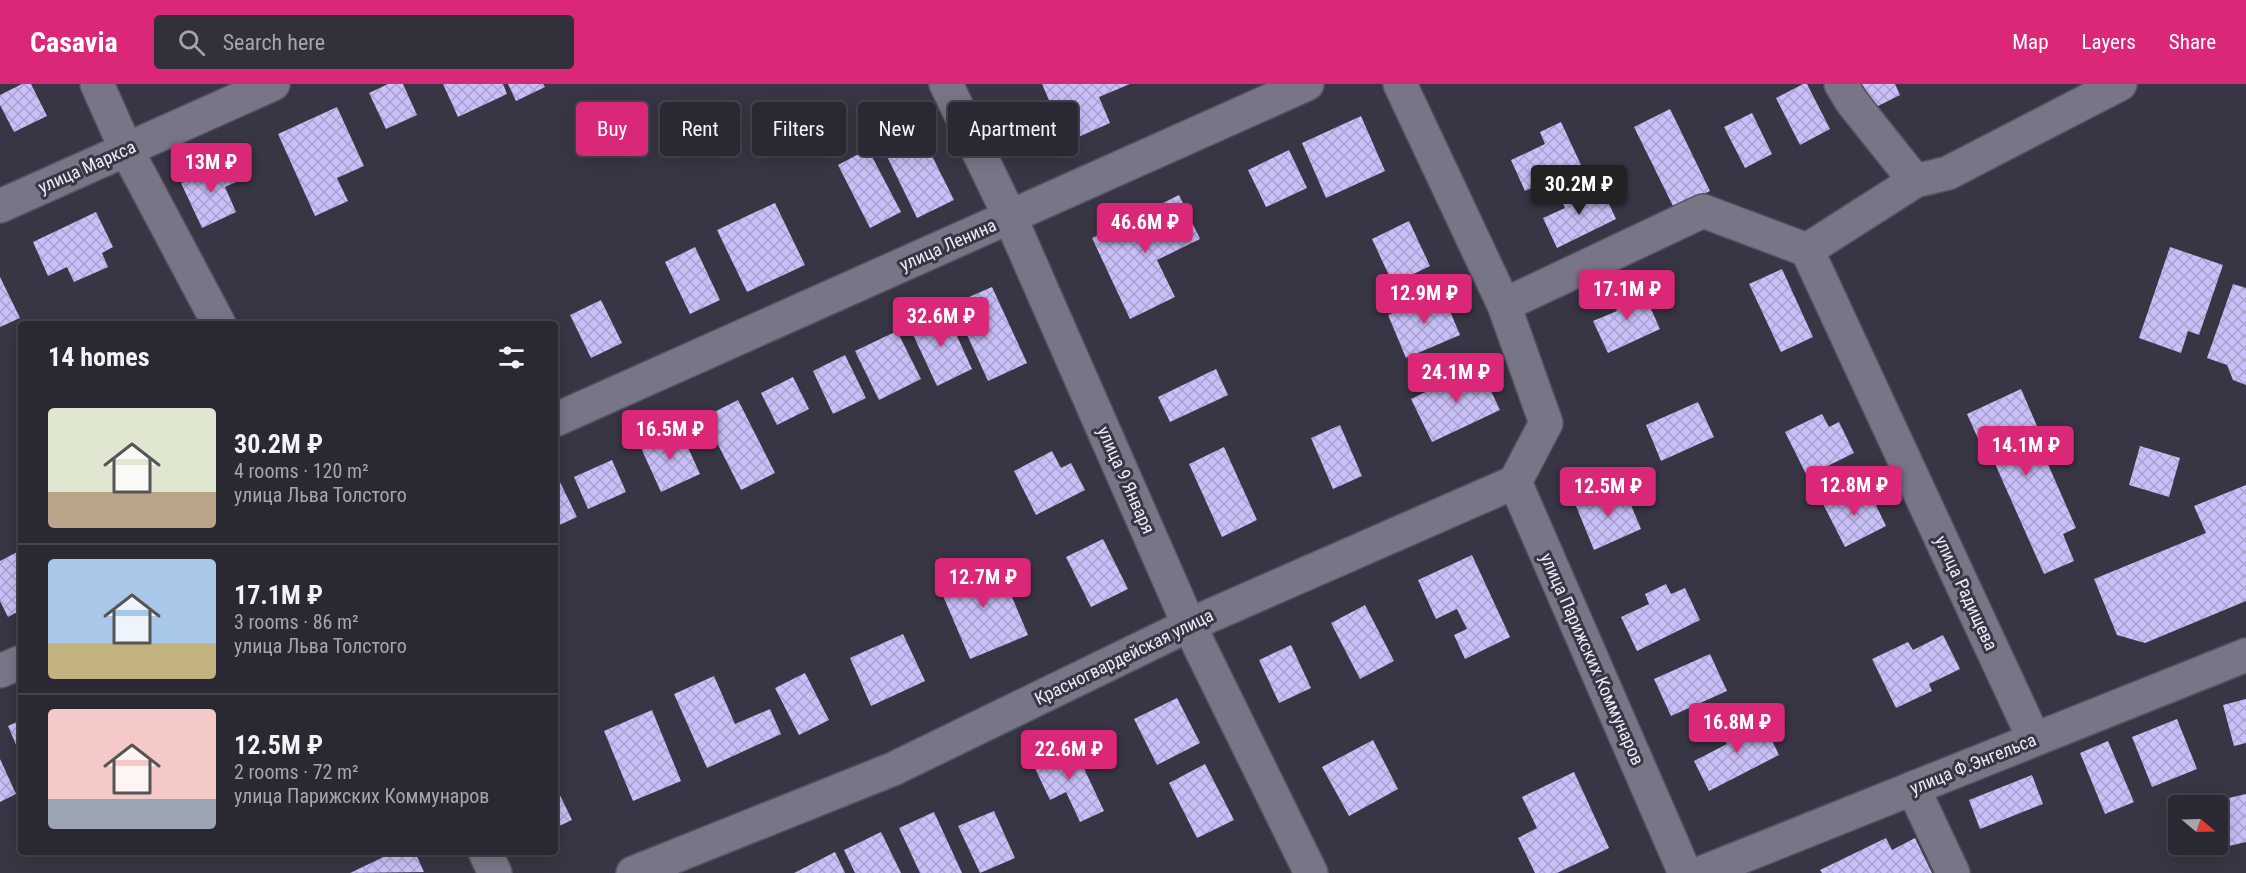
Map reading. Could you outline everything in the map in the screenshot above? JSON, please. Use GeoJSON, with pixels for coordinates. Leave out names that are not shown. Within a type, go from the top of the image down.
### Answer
{"type":"FeatureCollection","features":[{"type":"Feature","properties":{"kind":"street"},"geometry":{"type":"LineString","coordinates":[[97,84],[126,149],[217,321]]}},
{"type":"Feature","properties":{"kind":"street","name":"улица Маркса"},"geometry":{"type":"LineString","coordinates":[[0,206],[273,84]]}},
{"type":"Feature","properties":{"kind":"street","name":"улица 9 Января"},"geometry":{"type":"LineString","coordinates":[[946,84],[1010,217],[1189,625],[1311,873]]}},
{"type":"Feature","properties":{"kind":"street","name":"улица Ленина"},"geometry":{"type":"LineString","coordinates":[[558,419],[1307,84]]}},
{"type":"Feature","properties":{"kind":"street"},"geometry":{"type":"LineString","coordinates":[[1400,84],[1504,305],[1546,423],[1515,482]]}},
{"type":"Feature","properties":{"kind":"street"},"geometry":{"type":"LineString","coordinates":[[1841,84],[1852,102],[1915,181]]}},
{"type":"Feature","properties":{"kind":"street"},"geometry":{"type":"LineString","coordinates":[[1504,305],[1704,210],[1807,250],[1915,181],[1948,173],[2120,84]]}},
{"type":"Feature","properties":{"kind":"street","name":"улица Радищева"},"geometry":{"type":"LineString","coordinates":[[1807,250],[2034,740]]}},
{"type":"Feature","properties":{"kind":"street","name":"Красногвардейская улица"},"geometry":{"type":"LineString","coordinates":[[633,873],[893,769],[1189,625],[1515,482]]}},
{"type":"Feature","properties":{"kind":"street","name":"улица Парижских Коммунаров"},"geometry":{"type":"LineString","coordinates":[[1515,482],[1685,873]]}},
{"type":"Feature","properties":{"kind":"street","name":"улица Ф.Энгельса"},"geometry":{"type":"LineString","coordinates":[[1701,873],[2246,656]]}},
{"type":"Feature","properties":{"kind":"street"},"geometry":{"type":"LineString","coordinates":[[0,671],[18,663]]}},
{"type":"Feature","properties":{"kind":"street"},"geometry":{"type":"LineString","coordinates":[[1913,788],[1953,873]]}},
{"type":"Feature","properties":{"kind":"street"},"geometry":{"type":"LineString","coordinates":[[486,855],[495,873]]}},
{"type":"Feature","properties":{"kind":"building"},"geometry":{"type":"Polygon","coordinates":[[[22,84],[31,84],[47,116],[14,132],[0,105],[0,95],[22,84]]]}},
{"type":"Feature","properties":{"kind":"building"},"geometry":{"type":"Polygon","coordinates":[[[388,84],[403,84],[417,115],[386,129],[369,93],[388,84]]]}},
{"type":"Feature","properties":{"kind":"building"},"geometry":{"type":"Polygon","coordinates":[[[443,84],[503,84],[507,94],[458,117],[443,84]]]}},
{"type":"Feature","properties":{"kind":"building"},"geometry":{"type":"Polygon","coordinates":[[[508,84],[543,84],[545,87],[516,101],[508,84]]]}},
{"type":"Feature","properties":{"kind":"building"},"geometry":{"type":"Polygon","coordinates":[[[1042,84],[1130,84],[1099,97],[1110,123],[1078,137],[1078,102],[1050,102],[1042,84]]]}},
{"type":"Feature","properties":{"kind":"building"},"geometry":{"type":"Polygon","coordinates":[[[1807,84],[1830,129],[1800,145],[1776,98],[1807,84]]]}},
{"type":"Feature","properties":{"kind":"building"},"geometry":{"type":"Polygon","coordinates":[[[1859,84],[1895,84],[1900,95],[1872,109],[1859,84]]]}},
{"type":"Feature","properties":{"kind":"building"},"geometry":{"type":"Polygon","coordinates":[[[337,107],[364,166],[337,178],[348,201],[315,216],[278,134],[337,107]]]}},
{"type":"Feature","properties":{"kind":"building"},"geometry":{"type":"Polygon","coordinates":[[[1670,109],[1710,191],[1674,208],[1634,127],[1670,109]]]}},
{"type":"Feature","properties":{"kind":"building"},"geometry":{"type":"Polygon","coordinates":[[[1752,113],[1772,154],[1745,168],[1724,127],[1752,113]]]}},
{"type":"Feature","properties":{"kind":"building"},"geometry":{"type":"Polygon","coordinates":[[[1361,116],[1385,171],[1326,198],[1302,143],[1361,116]]]}},
{"type":"Feature","properties":{"kind":"building"},"geometry":{"type":"Polygon","coordinates":[[[1561,122],[1581,165],[1525,191],[1511,160],[1545,144],[1540,132],[1561,122]]]}},
{"type":"Feature","properties":{"kind":"building"},"geometry":{"type":"Polygon","coordinates":[[[1289,150],[1307,188],[1266,207],[1248,170],[1289,150]]]}},
{"type":"Feature","properties":{"kind":"building"},"geometry":{"type":"Polygon","coordinates":[[[858,154],[872,156],[901,212],[870,228],[838,165],[858,154]]]}},
{"type":"Feature","properties":{"kind":"building"},"geometry":{"type":"Polygon","coordinates":[[[887,156],[932,156],[954,200],[917,218],[887,156]]]}},
{"type":"Feature","properties":{"kind":"building"},"geometry":{"type":"Polygon","coordinates":[[[227,161],[236,182],[225,187],[236,212],[202,228],[181,183],[227,161]]]}},
{"type":"Feature","properties":{"kind":"building"},"geometry":{"type":"Polygon","coordinates":[[[1591,186],[1596,197],[1604,193],[1616,219],[1557,248],[1543,218],[1565,208],[1561,199],[1591,186]]]}},
{"type":"Feature","properties":{"kind":"building"},"geometry":{"type":"Polygon","coordinates":[[[1179,195],[1200,239],[1157,260],[1175,297],[1130,319],[1092,238],[1179,195]]]}},
{"type":"Feature","properties":{"kind":"building"},"geometry":{"type":"Polygon","coordinates":[[[775,203],[805,265],[747,292],[717,230],[775,203]]]}},
{"type":"Feature","properties":{"kind":"building"},"geometry":{"type":"Polygon","coordinates":[[[96,212],[113,247],[102,253],[108,267],[74,282],[67,267],[48,276],[33,242],[96,212]]]}},
{"type":"Feature","properties":{"kind":"building"},"geometry":{"type":"Polygon","coordinates":[[[1409,221],[1430,266],[1393,284],[1372,239],[1409,221]]]}},
{"type":"Feature","properties":{"kind":"building"},"geometry":{"type":"Polygon","coordinates":[[[695,247],[720,300],[690,314],[665,262],[695,247]]]}},
{"type":"Feature","properties":{"kind":"building"},"geometry":{"type":"Polygon","coordinates":[[[2170,247],[2223,265],[2199,335],[2188,331],[2181,353],[2139,338],[2170,247]]]}},
{"type":"Feature","properties":{"kind":"building"},"geometry":{"type":"Polygon","coordinates":[[[1782,269],[1813,337],[1781,352],[1749,284],[1782,269]]]}},
{"type":"Feature","properties":{"kind":"building"},"geometry":{"type":"Polygon","coordinates":[[[0,277],[20,318],[0,327],[0,277]]]}},
{"type":"Feature","properties":{"kind":"building"},"geometry":{"type":"Polygon","coordinates":[[[2233,284],[2246,288],[2246,385],[2233,380],[2227,365],[2207,358],[2233,284]]]}},
{"type":"Feature","properties":{"kind":"building"},"geometry":{"type":"Polygon","coordinates":[[[992,287],[1027,363],[988,381],[953,304],[992,287]]]}},
{"type":"Feature","properties":{"kind":"building"},"geometry":{"type":"Polygon","coordinates":[[[1641,287],[1660,329],[1608,353],[1593,321],[1617,311],[1612,300],[1641,287]]]}},
{"type":"Feature","properties":{"kind":"building"},"geometry":{"type":"Polygon","coordinates":[[[1442,292],[1460,335],[1406,358],[1388,315],[1442,292]]]}},
{"type":"Feature","properties":{"kind":"building"},"geometry":{"type":"Polygon","coordinates":[[[601,300],[622,343],[591,358],[570,315],[601,300]]]}},
{"type":"Feature","properties":{"kind":"building"},"geometry":{"type":"Polygon","coordinates":[[[945,310],[972,369],[937,386],[909,326],[945,310]]]}},
{"type":"Feature","properties":{"kind":"building"},"geometry":{"type":"Polygon","coordinates":[[[897,331],[921,379],[879,400],[855,351],[897,331]]]}},
{"type":"Feature","properties":{"kind":"building"},"geometry":{"type":"Polygon","coordinates":[[[845,355],[866,398],[833,414],[813,371],[845,355]]]}},
{"type":"Feature","properties":{"kind":"building"},"geometry":{"type":"Polygon","coordinates":[[[1479,366],[1500,410],[1432,442],[1411,399],[1479,366]]]}},
{"type":"Feature","properties":{"kind":"building"},"geometry":{"type":"Polygon","coordinates":[[[1216,369],[1228,395],[1170,422],[1158,397],[1216,369]]]}},
{"type":"Feature","properties":{"kind":"building"},"geometry":{"type":"Polygon","coordinates":[[[793,377],[809,409],[777,425],[761,393],[793,377]]]}},
{"type":"Feature","properties":{"kind":"building"},"geometry":{"type":"Polygon","coordinates":[[[2021,389],[2037,426],[2032,428],[2076,528],[2063,534],[2074,561],[2044,574],[1988,448],[1983,450],[1967,414],[2021,389]]]}},
{"type":"Feature","properties":{"kind":"building"},"geometry":{"type":"Polygon","coordinates":[[[738,400],[775,473],[741,490],[704,417],[738,400]]]}},
{"type":"Feature","properties":{"kind":"building"},"geometry":{"type":"Polygon","coordinates":[[[1698,402],[1714,437],[1661,461],[1646,425],[1698,402]]]}},
{"type":"Feature","properties":{"kind":"building"},"geometry":{"type":"Polygon","coordinates":[[[1822,414],[1829,427],[1839,422],[1854,453],[1807,476],[1785,432],[1822,414]]]}},
{"type":"Feature","properties":{"kind":"building"},"geometry":{"type":"Polygon","coordinates":[[[1340,425],[1362,476],[1333,489],[1311,438],[1340,425]]]}},
{"type":"Feature","properties":{"kind":"building"},"geometry":{"type":"Polygon","coordinates":[[[680,430],[700,474],[661,492],[641,448],[680,430]]]}},
{"type":"Feature","properties":{"kind":"building"},"geometry":{"type":"Polygon","coordinates":[[[2140,446],[2180,458],[2169,497],[2129,485],[2140,446]]]}},
{"type":"Feature","properties":{"kind":"building"},"geometry":{"type":"Polygon","coordinates":[[[1224,447],[1257,520],[1222,537],[1189,464],[1224,447]]]}},
{"type":"Feature","properties":{"kind":"building"},"geometry":{"type":"Polygon","coordinates":[[[1052,451],[1061,468],[1071,463],[1085,490],[1036,515],[1014,471],[1052,451]]]}},
{"type":"Feature","properties":{"kind":"building"},"geometry":{"type":"Polygon","coordinates":[[[612,460],[626,492],[588,509],[574,477],[612,460]]]}},
{"type":"Feature","properties":{"kind":"building"},"geometry":{"type":"Polygon","coordinates":[[[558,480],[577,517],[558,526],[558,480]]]}},
{"type":"Feature","properties":{"kind":"building"},"geometry":{"type":"Polygon","coordinates":[[[2246,485],[2246,601],[2145,643],[2117,635],[2094,579],[2206,533],[2194,506],[2246,485]]]}},
{"type":"Feature","properties":{"kind":"building"},"geometry":{"type":"Polygon","coordinates":[[[1623,486],[1641,529],[1594,550],[1576,506],[1623,486]]]}},
{"type":"Feature","properties":{"kind":"building"},"geometry":{"type":"Polygon","coordinates":[[[1848,489],[1855,501],[1870,493],[1886,526],[1845,547],[1822,502],[1848,489]]]}},
{"type":"Feature","properties":{"kind":"building"},"geometry":{"type":"Polygon","coordinates":[[[1103,539],[1128,589],[1091,607],[1066,557],[1103,539]]]}},
{"type":"Feature","properties":{"kind":"building"},"geometry":{"type":"Polygon","coordinates":[[[18,552],[18,612],[8,617],[0,601],[0,561],[18,552]]]}},
{"type":"Feature","properties":{"kind":"building"},"geometry":{"type":"Polygon","coordinates":[[[1472,555],[1510,637],[1465,659],[1454,635],[1467,629],[1457,609],[1436,619],[1418,580],[1472,555]]]}},
{"type":"Feature","properties":{"kind":"building"},"geometry":{"type":"Polygon","coordinates":[[[996,559],[1028,635],[970,659],[938,584],[996,559]]]}},
{"type":"Feature","properties":{"kind":"building"},"geometry":{"type":"Polygon","coordinates":[[[1666,584],[1671,594],[1685,588],[1700,620],[1637,651],[1621,617],[1649,604],[1645,594],[1666,584]]]}},
{"type":"Feature","properties":{"kind":"building"},"geometry":{"type":"Polygon","coordinates":[[[1365,605],[1394,661],[1360,679],[1331,623],[1365,605]]]}},
{"type":"Feature","properties":{"kind":"building"},"geometry":{"type":"Polygon","coordinates":[[[903,634],[925,681],[871,706],[850,658],[903,634]]]}},
{"type":"Feature","properties":{"kind":"building"},"geometry":{"type":"Polygon","coordinates":[[[1943,635],[1960,669],[1929,684],[1932,691],[1896,708],[1872,659],[1908,642],[1913,650],[1943,635]]]}},
{"type":"Feature","properties":{"kind":"building"},"geometry":{"type":"Polygon","coordinates":[[[1291,645],[1311,688],[1279,703],[1259,660],[1291,645]]]}},
{"type":"Feature","properties":{"kind":"building"},"geometry":{"type":"Polygon","coordinates":[[[1710,654],[1727,691],[1671,716],[1654,679],[1710,654]]]}},
{"type":"Feature","properties":{"kind":"building"},"geometry":{"type":"Polygon","coordinates":[[[805,673],[829,720],[799,735],[775,688],[805,673]]]}},
{"type":"Feature","properties":{"kind":"building"},"geometry":{"type":"Polygon","coordinates":[[[714,676],[735,724],[770,709],[781,734],[707,768],[674,694],[714,676]]]}},
{"type":"Feature","properties":{"kind":"building"},"geometry":{"type":"Polygon","coordinates":[[[1177,698],[1200,743],[1157,765],[1134,719],[1177,698]]]}},
{"type":"Feature","properties":{"kind":"building"},"geometry":{"type":"Polygon","coordinates":[[[2246,699],[2246,743],[2234,746],[2223,705],[2246,699]]]}},
{"type":"Feature","properties":{"kind":"building"},"geometry":{"type":"Polygon","coordinates":[[[652,710],[681,781],[633,801],[604,731],[652,710]]]}},
{"type":"Feature","properties":{"kind":"building"},"geometry":{"type":"Polygon","coordinates":[[[1760,716],[1779,755],[1709,791],[1694,761],[1727,744],[1722,735],[1760,716]]]}},
{"type":"Feature","properties":{"kind":"building"},"geometry":{"type":"Polygon","coordinates":[[[2177,719],[2197,769],[2152,787],[2132,737],[2177,719]]]}},
{"type":"Feature","properties":{"kind":"building"},"geometry":{"type":"Polygon","coordinates":[[[18,721],[18,749],[8,726],[18,721]]]}},
{"type":"Feature","properties":{"kind":"building"},"geometry":{"type":"Polygon","coordinates":[[[1373,740],[1398,789],[1349,816],[1322,767],[1373,740]]]}},
{"type":"Feature","properties":{"kind":"building"},"geometry":{"type":"Polygon","coordinates":[[[2108,741],[2134,802],[2105,814],[2080,753],[2108,741]]]}},
{"type":"Feature","properties":{"kind":"building"},"geometry":{"type":"Polygon","coordinates":[[[1072,743],[1104,811],[1080,822],[1066,792],[1050,800],[1032,762],[1072,743]]]}},
{"type":"Feature","properties":{"kind":"building"},"geometry":{"type":"Polygon","coordinates":[[[0,759],[16,794],[0,802],[0,759]]]}},
{"type":"Feature","properties":{"kind":"building"},"geometry":{"type":"Polygon","coordinates":[[[1205,764],[1234,820],[1197,838],[1169,783],[1205,764]]]}},
{"type":"Feature","properties":{"kind":"building"},"geometry":{"type":"Polygon","coordinates":[[[1574,772],[1609,848],[1557,873],[1535,873],[1518,838],[1537,828],[1522,797],[1574,772]]]}},
{"type":"Feature","properties":{"kind":"building"},"geometry":{"type":"Polygon","coordinates":[[[2032,775],[2043,804],[1980,829],[1969,800],[2032,775]]]}},
{"type":"Feature","properties":{"kind":"building"},"geometry":{"type":"Polygon","coordinates":[[[558,791],[572,820],[558,827],[558,791]]]}},
{"type":"Feature","properties":{"kind":"building"},"geometry":{"type":"Polygon","coordinates":[[[2246,794],[2246,842],[2229,846],[2228,841],[2228,798],[2246,794]]]}},
{"type":"Feature","properties":{"kind":"building"},"geometry":{"type":"Polygon","coordinates":[[[994,811],[1015,858],[980,873],[958,826],[994,811]]]}},
{"type":"Feature","properties":{"kind":"building"},"geometry":{"type":"Polygon","coordinates":[[[934,812],[962,873],[920,873],[899,828],[934,812]]]}},
{"type":"Feature","properties":{"kind":"building"},"geometry":{"type":"Polygon","coordinates":[[[881,832],[901,873],[855,873],[844,850],[881,832]]]}},
{"type":"Feature","properties":{"kind":"building"},"geometry":{"type":"Polygon","coordinates":[[[1886,838],[1892,850],[1915,838],[1932,873],[1822,873],[1820,870],[1886,838]]]}},
{"type":"Feature","properties":{"kind":"building"},"geometry":{"type":"Polygon","coordinates":[[[835,852],[845,873],[794,873],[835,852]]]}},
{"type":"Feature","properties":{"kind":"building"},"geometry":{"type":"Polygon","coordinates":[[[388,855],[416,855],[424,872],[350,873],[388,855]]]}}]}
